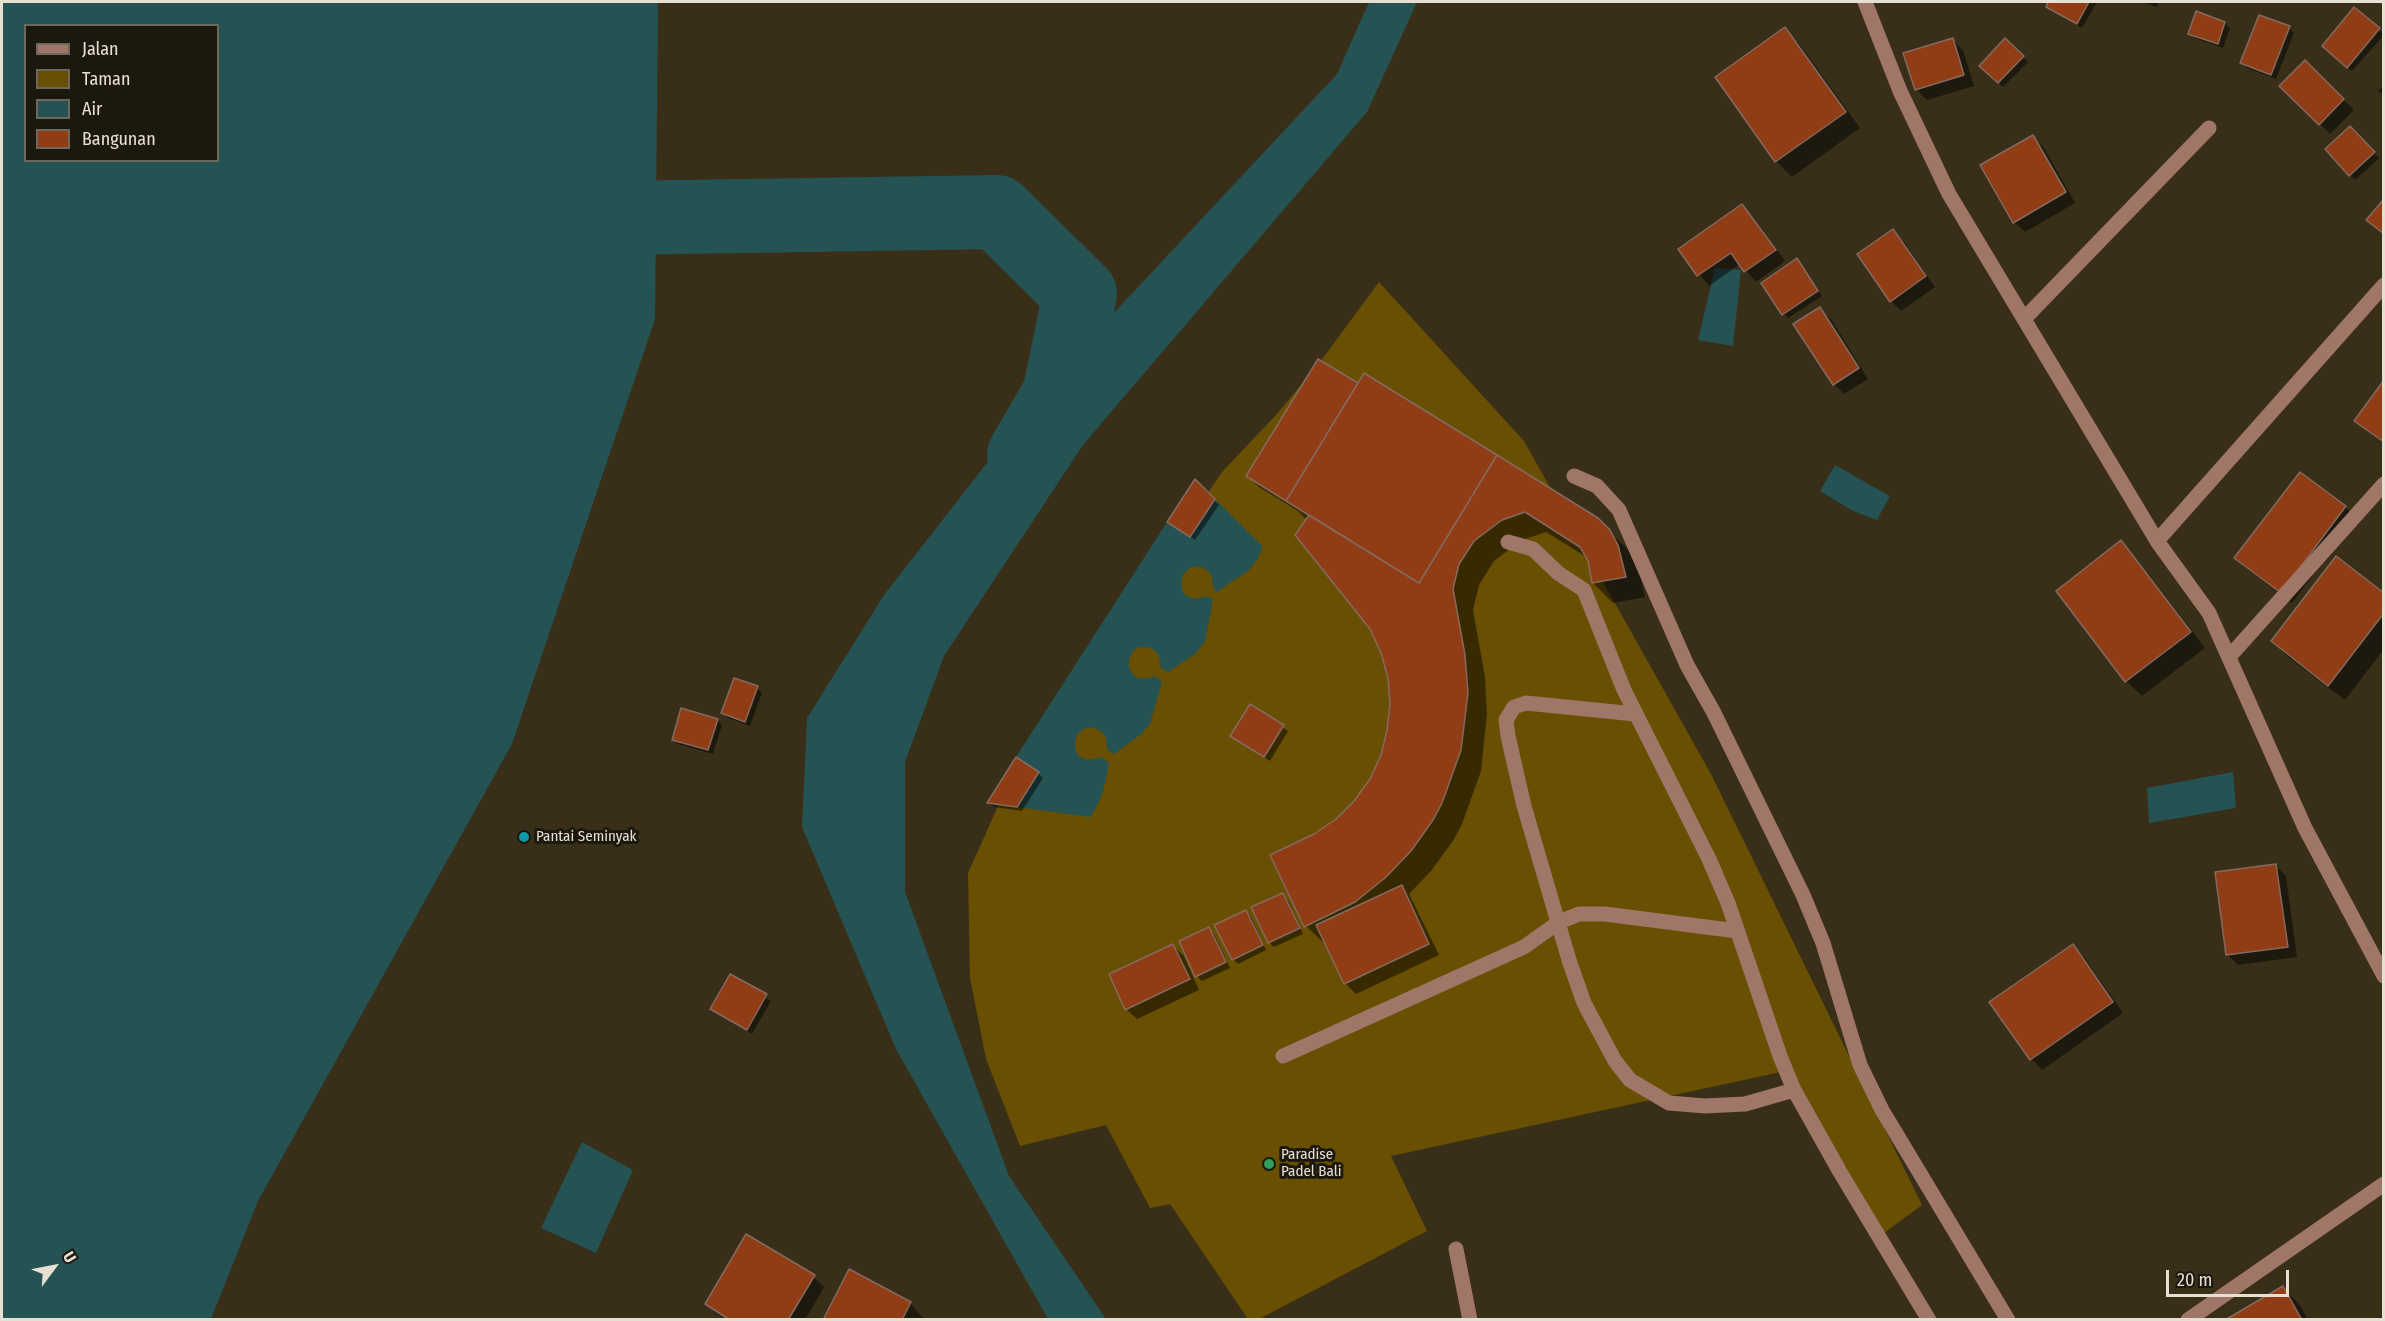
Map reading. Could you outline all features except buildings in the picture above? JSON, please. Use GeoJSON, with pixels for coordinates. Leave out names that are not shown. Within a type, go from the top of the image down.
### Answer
{"type":"FeatureCollection","features":[{"type":"Feature","properties":{"kind":"street"},"geometry":{"type":"LineString","coordinates":[[1865,2],[1900,91],[1949,194],[2157,541],[2209,613],[2305,828],[2384,976]]}},
{"type":"Feature","properties":{"kind":"street"},"geometry":{"type":"LineString","coordinates":[[2024,319],[2209,128]]}},
{"type":"Feature","properties":{"kind":"street"},"geometry":{"type":"LineString","coordinates":[[2157,541],[2384,285]]}},
{"type":"Feature","properties":{"kind":"street"},"geometry":{"type":"LineString","coordinates":[[1574,476],[1597,486],[1619,510],[1687,664],[1714,713],[1803,895],[1823,943],[1860,1065],[1882,1110],[2008,1320]]}},
{"type":"Feature","properties":{"kind":"street"},"geometry":{"type":"LineString","coordinates":[[2229,657],[2384,484]]}},
{"type":"Feature","properties":{"kind":"street"},"geometry":{"type":"LineString","coordinates":[[1508,542],[1533,549],[1558,573],[1584,590],[1635,714],[1709,859],[1728,903],[1780,1056],[1794,1090],[1840,1172],[1929,1320]]}},
{"type":"Feature","properties":{"kind":"street"},"geometry":{"type":"LineString","coordinates":[[1635,714],[1526,703],[1514,707],[1506,720],[1524,806],[1569,960],[1584,1003],[1615,1061],[1630,1080],[1669,1103],[1705,1106],[1745,1104],[1794,1090]]}},
{"type":"Feature","properties":{"kind":"street"},"geometry":{"type":"LineString","coordinates":[[1283,1056],[1524,947],[1559,922],[1579,914],[1593,913],[1737,931]]}},
{"type":"Feature","properties":{"kind":"street"},"geometry":{"type":"LineString","coordinates":[[2188,1320],[2384,1184]]}},
{"type":"Feature","properties":{"kind":"street"},"geometry":{"type":"LineString","coordinates":[[1456,1249],[1470,1320]]}},
{"type":"Feature","properties":{"kind":"green space"},"geometry":{"type":"Polygon","coordinates":[[[1379,282],[1524,441],[1712,776],[1922,1205],[1884,1233],[1781,1072],[1391,1156],[1427,1231],[1259,1319],[1248,1319],[1170,1204],[1150,1208],[1106,1125],[1020,1146],[986,1059],[970,978],[968,873],[998,806],[1222,472],[1276,415],[1320,362],[1379,282]]]}},
{"type":"Feature","properties":{"kind":"water"},"geometry":{"type":"Polygon","coordinates":[[[2,2],[658,2],[655,319],[512,744],[258,1201],[211,1319],[2,1319],[2,2]]]}},
{"type":"Feature","properties":{"kind":"water"},"geometry":{"type":"Polygon","coordinates":[[[1369,2],[1417,2],[1367,112],[1083,445],[944,656],[905,762],[905,892],[1009,1176],[1106,1319],[1048,1319],[896,1049],[802,827],[807,718],[884,595],[1053,378],[1337,74],[1369,2]]]}},
{"type":"Feature","properties":{"kind":"water"},"geometry":{"type":"Polygon","coordinates":[[[1715,268],[1741,270],[1733,346],[1698,340],[1715,268]]]}},
{"type":"Feature","properties":{"kind":"water"},"geometry":{"type":"Polygon","coordinates":[[[1835,465],[1890,496],[1877,520],[1853,511],[1820,491],[1835,465]]]}},
{"type":"Feature","properties":{"kind":"water"},"geometry":{"type":"Polygon","coordinates":[[[1215,499],[1263,547],[1254,565],[1218,592],[1213,588],[1212,579],[1206,570],[1194,567],[1187,570],[1181,584],[1187,596],[1195,598],[1207,596],[1213,600],[1205,641],[1195,654],[1168,672],[1161,668],[1158,656],[1153,649],[1141,647],[1134,650],[1130,656],[1130,671],[1135,676],[1143,678],[1155,676],[1162,682],[1150,724],[1140,735],[1114,754],[1107,749],[1105,737],[1097,729],[1088,728],[1076,737],[1077,752],[1081,757],[1089,759],[1101,757],[1109,763],[1101,798],[1090,817],[1017,807],[1039,772],[1016,757],[1167,522],[1215,499]]]}},
{"type":"Feature","properties":{"kind":"water"},"geometry":{"type":"Polygon","coordinates":[[[2233,772],[2236,808],[2149,823],[2147,788],[2233,772]]]}},
{"type":"Feature","properties":{"kind":"water"},"geometry":{"type":"Polygon","coordinates":[[[582,1142],[633,1170],[596,1253],[541,1228],[582,1142]]]}},
{"type":"Feature","properties":{"kind":"waterway"},"geometry":{"type":"LineString","coordinates":[[555,219],[997,212],[1080,294],[1059,395],[1024,455]]}},
{"type":"Feature","properties":{"kind":"place","name":"Pantai Seminyak"},"geometry":{"type":"Point","coordinates":[524,837]}},
{"type":"Feature","properties":{"kind":"place","name":"Paradise Padel Bali"},"geometry":{"type":"Point","coordinates":[1269,1164]}}]}
